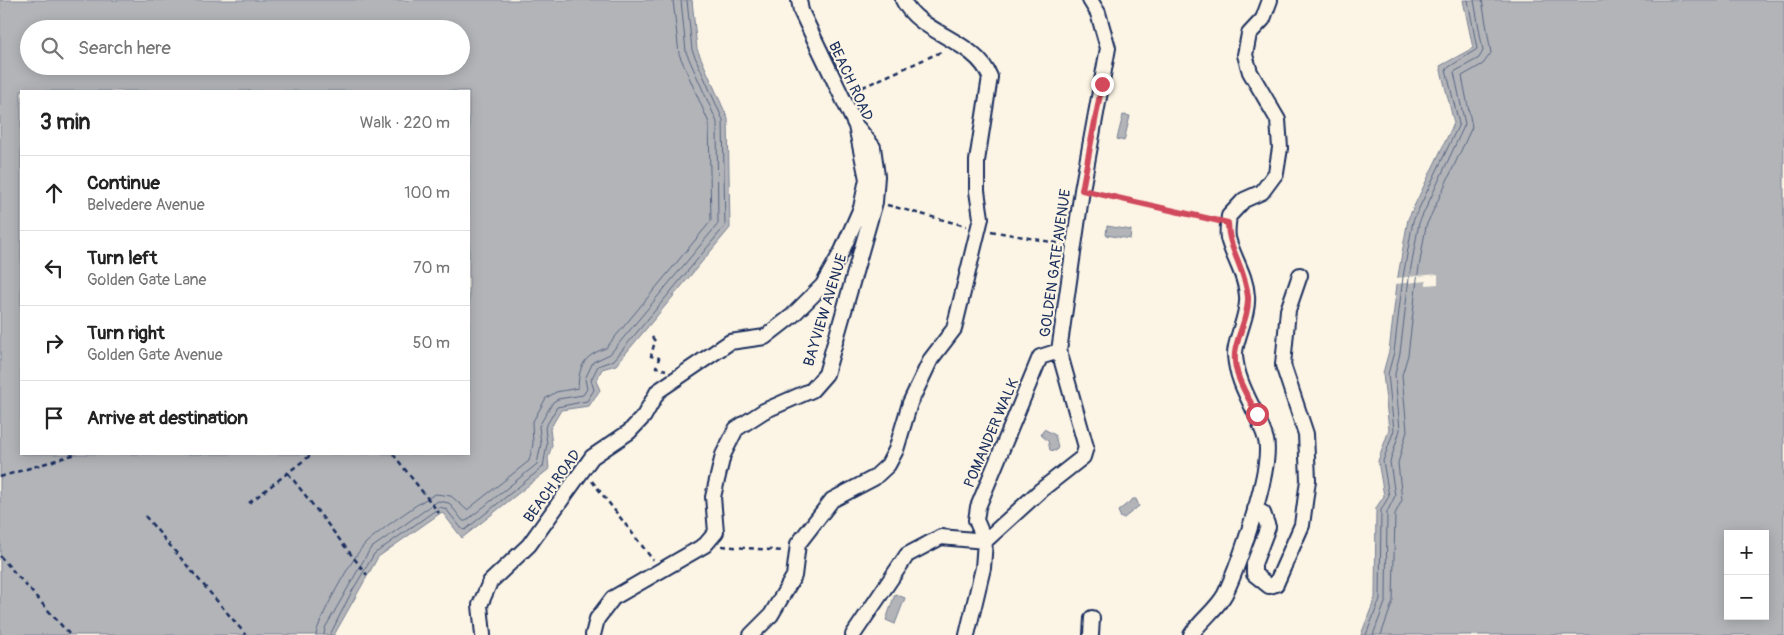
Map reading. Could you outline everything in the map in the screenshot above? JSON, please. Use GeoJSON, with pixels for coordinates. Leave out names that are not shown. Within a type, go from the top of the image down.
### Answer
{"type":"FeatureCollection","features":[{"type":"Feature","properties":{"kind":"street","name":"BEACH ROAD"},"geometry":{"type":"LineString","coordinates":[[483,635],[480,605],[490,582],[529,545],[592,457],[629,432],[644,416],[658,391],[730,342],[765,337],[792,316],[823,285],[842,252],[861,208],[868,179],[856,126],[801,10],[799,0]]}},
{"type":"Feature","properties":{"kind":"street"},"geometry":{"type":"LineString","coordinates":[[750,635],[771,615],[794,576],[798,544],[832,500],[874,478],[888,465],[896,450],[914,394],[931,359],[954,330],[981,218],[977,191],[977,161],[990,77],[986,67],[958,44],[922,21],[903,0]]}},
{"type":"Feature","properties":{"kind":"street","name":"GOLDEN GATE AVENUE"},"geometry":{"type":"LineString","coordinates":[[986,542],[1041,490],[1083,457],[1086,447],[1059,350],[1082,190],[1108,48],[1098,13],[1090,0]]}},
{"type":"Feature","properties":{"kind":"street"},"geometry":{"type":"LineString","coordinates":[[1191,635],[1224,595],[1255,509],[1264,474],[1266,443],[1257,414],[1239,381],[1235,353],[1244,327],[1248,296],[1240,265],[1228,237],[1228,216],[1244,200],[1262,192],[1276,172],[1280,148],[1278,120],[1250,72],[1244,55],[1249,34],[1263,19],[1270,0]]}},
{"type":"Feature","properties":{"kind":"street","name":"BAYVIEW AVENUE"},"geometry":{"type":"LineString","coordinates":[[705,545],[716,532],[713,497],[723,455],[736,429],[764,411],[812,390],[826,374],[875,202],[877,176],[873,147],[856,126]]}},
{"type":"Feature","properties":{"kind":"street"},"geometry":{"type":"LineString","coordinates":[[1255,509],[1264,513],[1268,527],[1254,564],[1254,574],[1269,586],[1276,584],[1302,526],[1308,480],[1306,434],[1283,365],[1288,310],[1300,275]]}},
{"type":"Feature","properties":{"kind":"street","name":"POMANDER WALK"},"geometry":{"type":"LineString","coordinates":[[986,542],[976,520],[978,506],[1040,357],[1059,350]]}},
{"type":"Feature","properties":{"kind":"street"},"geometry":{"type":"LineString","coordinates":[[852,635],[907,556],[941,537],[986,542],[983,568],[967,635]]}},
{"type":"Feature","properties":{"kind":"street"},"geometry":{"type":"LineString","coordinates":[[593,635],[597,619],[613,598],[705,545]]}},
{"type":"Feature","properties":{"kind":"street"},"geometry":{"type":"LineString","coordinates":[[1091,635],[1092,618]]}},
{"type":"Feature","properties":{"kind":"path"},"geometry":{"type":"LineString","coordinates":[[842,96],[958,44]]}},
{"type":"Feature","properties":{"kind":"path"},"geometry":{"type":"LineString","coordinates":[[1082,190],[1228,223]]}},
{"type":"Feature","properties":{"kind":"path"},"geometry":{"type":"LineString","coordinates":[[652,337],[655,341],[651,356],[659,358],[656,367],[671,371]]}},
{"type":"Feature","properties":{"kind":"path"},"geometry":{"type":"LineString","coordinates":[[0,477],[73,455]]}},
{"type":"Feature","properties":{"kind":"path"},"geometry":{"type":"LineString","coordinates":[[249,503],[311,455]]}},
{"type":"Feature","properties":{"kind":"path"},"geometry":{"type":"LineString","coordinates":[[394,455],[439,513]]}},
{"type":"Feature","properties":{"kind":"path"},"geometry":{"type":"LineString","coordinates":[[583,470],[661,570]]}},
{"type":"Feature","properties":{"kind":"path"},"geometry":{"type":"LineString","coordinates":[[288,473],[367,574]]}},
{"type":"Feature","properties":{"kind":"path"},"geometry":{"type":"LineString","coordinates":[[145,516],[246,635]]}},
{"type":"Feature","properties":{"kind":"path"},"geometry":{"type":"LineString","coordinates":[[705,545],[797,552]]}},
{"type":"Feature","properties":{"kind":"path"},"geometry":{"type":"LineString","coordinates":[[0,556],[70,635]]}},
{"type":"Feature","properties":{"kind":"water"},"geometry":{"type":"Polygon","coordinates":[[[0,0],[692,0],[697,49],[728,119],[730,228],[616,365],[602,369],[596,381],[600,390],[589,406],[561,410],[550,429],[552,445],[548,458],[549,469],[462,538],[442,512],[378,557],[334,635],[0,635],[0,0]]]}},
{"type":"Feature","properties":{"kind":"water"},"geometry":{"type":"Polygon","coordinates":[[[1463,0],[1784,0],[1784,635],[1361,635],[1375,598],[1376,508],[1384,496],[1378,461],[1389,430],[1383,373],[1389,351],[1398,276],[1408,219],[1454,123],[1440,66],[1473,48],[1463,0]]]}},
{"type":"Feature","properties":{"kind":"water"},"geometry":{"type":"Polygon","coordinates":[[[1123,115],[1130,116],[1124,141],[1117,139],[1123,115]]]}},
{"type":"Feature","properties":{"kind":"water"},"geometry":{"type":"Polygon","coordinates":[[[1107,226],[1131,230],[1130,239],[1106,235],[1107,226]]]}},
{"type":"Feature","properties":{"kind":"water"},"geometry":{"type":"Polygon","coordinates":[[[1044,429],[1055,435],[1058,447],[1056,451],[1050,450],[1048,441],[1041,435],[1044,429]]]}},
{"type":"Feature","properties":{"kind":"water"},"geometry":{"type":"Polygon","coordinates":[[[1133,499],[1136,499],[1139,506],[1124,518],[1121,518],[1118,511],[1133,499]]]}},
{"type":"Feature","properties":{"kind":"water"},"geometry":{"type":"Polygon","coordinates":[[[895,594],[905,598],[895,624],[886,620],[895,594]]]}},
{"type":"Feature","properties":{"kind":"pier"},"geometry":{"type":"Polygon","coordinates":[[[1438,274],[1438,284],[1426,285],[1426,281],[1395,284],[1396,278],[1438,274]]]}},
{"type":"Feature","properties":{"kind":"route"},"geometry":{"type":"LineString","coordinates":[[1102,84],[1082,190],[1228,223],[1228,237],[1240,265],[1248,296],[1244,327],[1235,353],[1239,381],[1257,414]]}}]}
